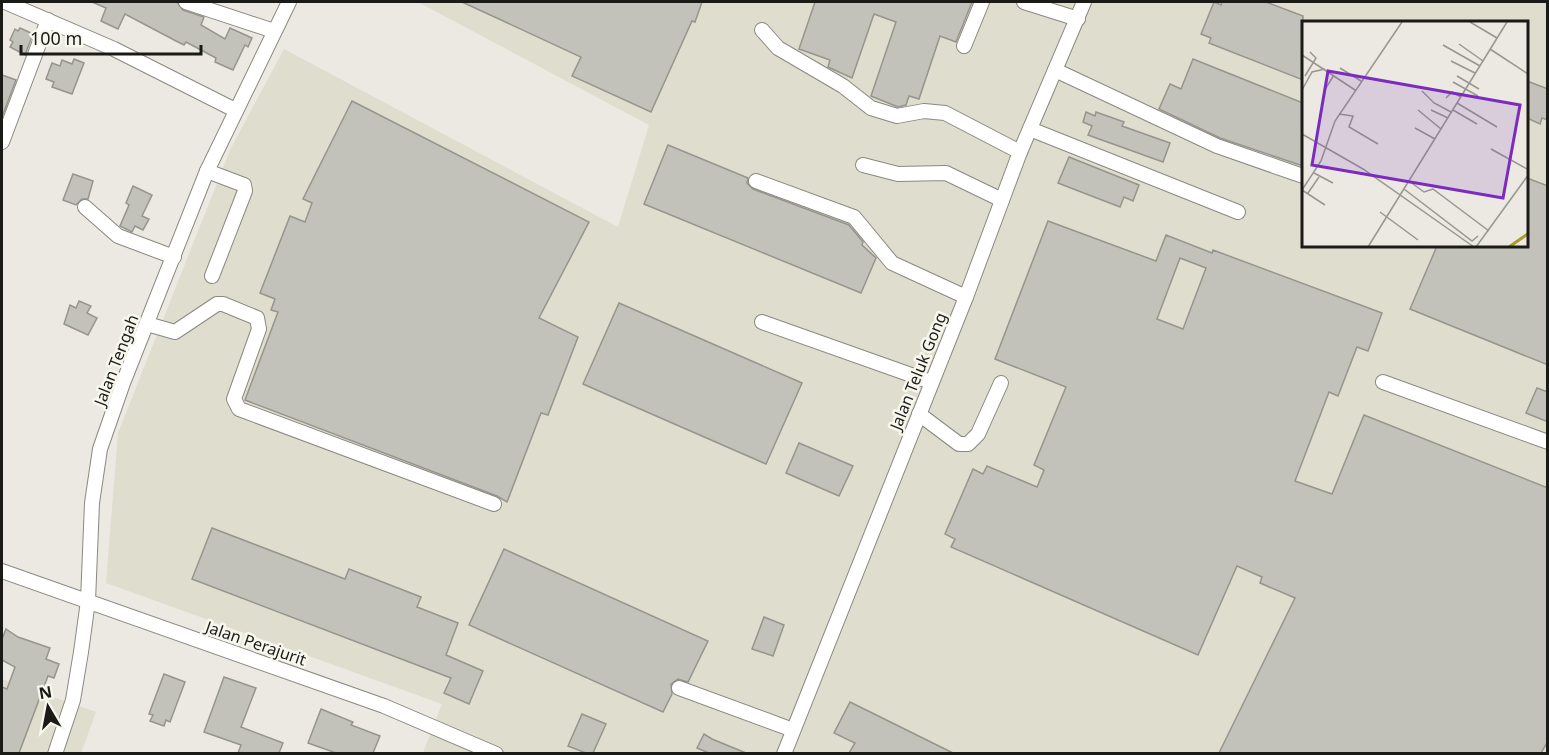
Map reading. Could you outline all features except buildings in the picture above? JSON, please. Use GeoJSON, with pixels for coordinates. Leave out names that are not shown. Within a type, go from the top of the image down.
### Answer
{"type":"FeatureCollection","features":[{"type":"Feature","properties":{"kind":"street"},"geometry":{"type":"LineString","coordinates":[[8,2],[134,59],[235,111]]}},
{"type":"Feature","properties":{"kind":"street"},"geometry":{"type":"LineString","coordinates":[[186,2],[274,31]]}},
{"type":"Feature","properties":{"kind":"street","name":"Jalan Tengah"},"geometry":{"type":"LineString","coordinates":[[55,753],[74,700],[88,601],[95,469],[123,383],[207,171],[289,2]]}},
{"type":"Feature","properties":{"kind":"street"},"geometry":{"type":"LineString","coordinates":[[963,46],[982,2]]}},
{"type":"Feature","properties":{"kind":"street"},"geometry":{"type":"LineString","coordinates":[[1024,2],[1078,19]]}},
{"type":"Feature","properties":{"kind":"street","name":"Jalan Teluk Gong"},"geometry":{"type":"LineString","coordinates":[[789,751],[793,730],[966,297],[1029,129],[1084,2]]}},
{"type":"Feature","properties":{"kind":"street"},"geometry":{"type":"LineString","coordinates":[[2,142],[48,20]]}},
{"type":"Feature","properties":{"kind":"street"},"geometry":{"type":"LineString","coordinates":[[762,30],[778,48],[843,86],[871,108],[897,116],[924,111],[945,113],[1020,152]]}},
{"type":"Feature","properties":{"kind":"street"},"geometry":{"type":"LineString","coordinates":[[1055,70],[1217,146],[1302,176]]}},
{"type":"Feature","properties":{"kind":"street"},"geometry":{"type":"LineString","coordinates":[[1029,129],[1238,212]]}},
{"type":"Feature","properties":{"kind":"street"},"geometry":{"type":"LineString","coordinates":[[863,165],[898,174],[946,173],[1002,200]]}},
{"type":"Feature","properties":{"kind":"street"},"geometry":{"type":"LineString","coordinates":[[207,171],[244,185],[244,191],[212,276]]}},
{"type":"Feature","properties":{"kind":"street"},"geometry":{"type":"LineString","coordinates":[[756,181],[854,217],[892,263],[966,297]]}},
{"type":"Feature","properties":{"kind":"street"},"geometry":{"type":"LineString","coordinates":[[85,207],[118,236],[174,257]]}},
{"type":"Feature","properties":{"kind":"street"},"geometry":{"type":"LineString","coordinates":[[147,324],[175,332],[217,304],[223,304],[257,318],[259,329],[234,399],[239,409],[494,504]]}},
{"type":"Feature","properties":{"kind":"street"},"geometry":{"type":"LineString","coordinates":[[762,322],[931,382]]}},
{"type":"Feature","properties":{"kind":"street"},"geometry":{"type":"LineString","coordinates":[[1383,382],[1548,442]]}},
{"type":"Feature","properties":{"kind":"street"},"geometry":{"type":"LineString","coordinates":[[919,414],[959,444],[968,444],[978,434],[1001,383]]}},
{"type":"Feature","properties":{"kind":"street","name":"Jalan Perajurit"},"geometry":{"type":"LineString","coordinates":[[2,571],[384,706],[496,753]]}},
{"type":"Feature","properties":{"kind":"street"},"geometry":{"type":"LineString","coordinates":[[679,688],[793,730]]}},
{"type":"Feature","properties":{"kind":"shaded area"},"geometry":{"type":"Polygon","coordinates":[[[418,2],[1547,2],[1547,753],[423,753],[442,704],[106,583],[118,433],[231,148],[284,49],[618,227],[649,125],[418,2]]]}},
{"type":"Feature","properties":{"kind":"shaded area"},"geometry":{"type":"Polygon","coordinates":[[[2,679],[96,712],[81,753],[2,754],[2,679]]]}}]}
